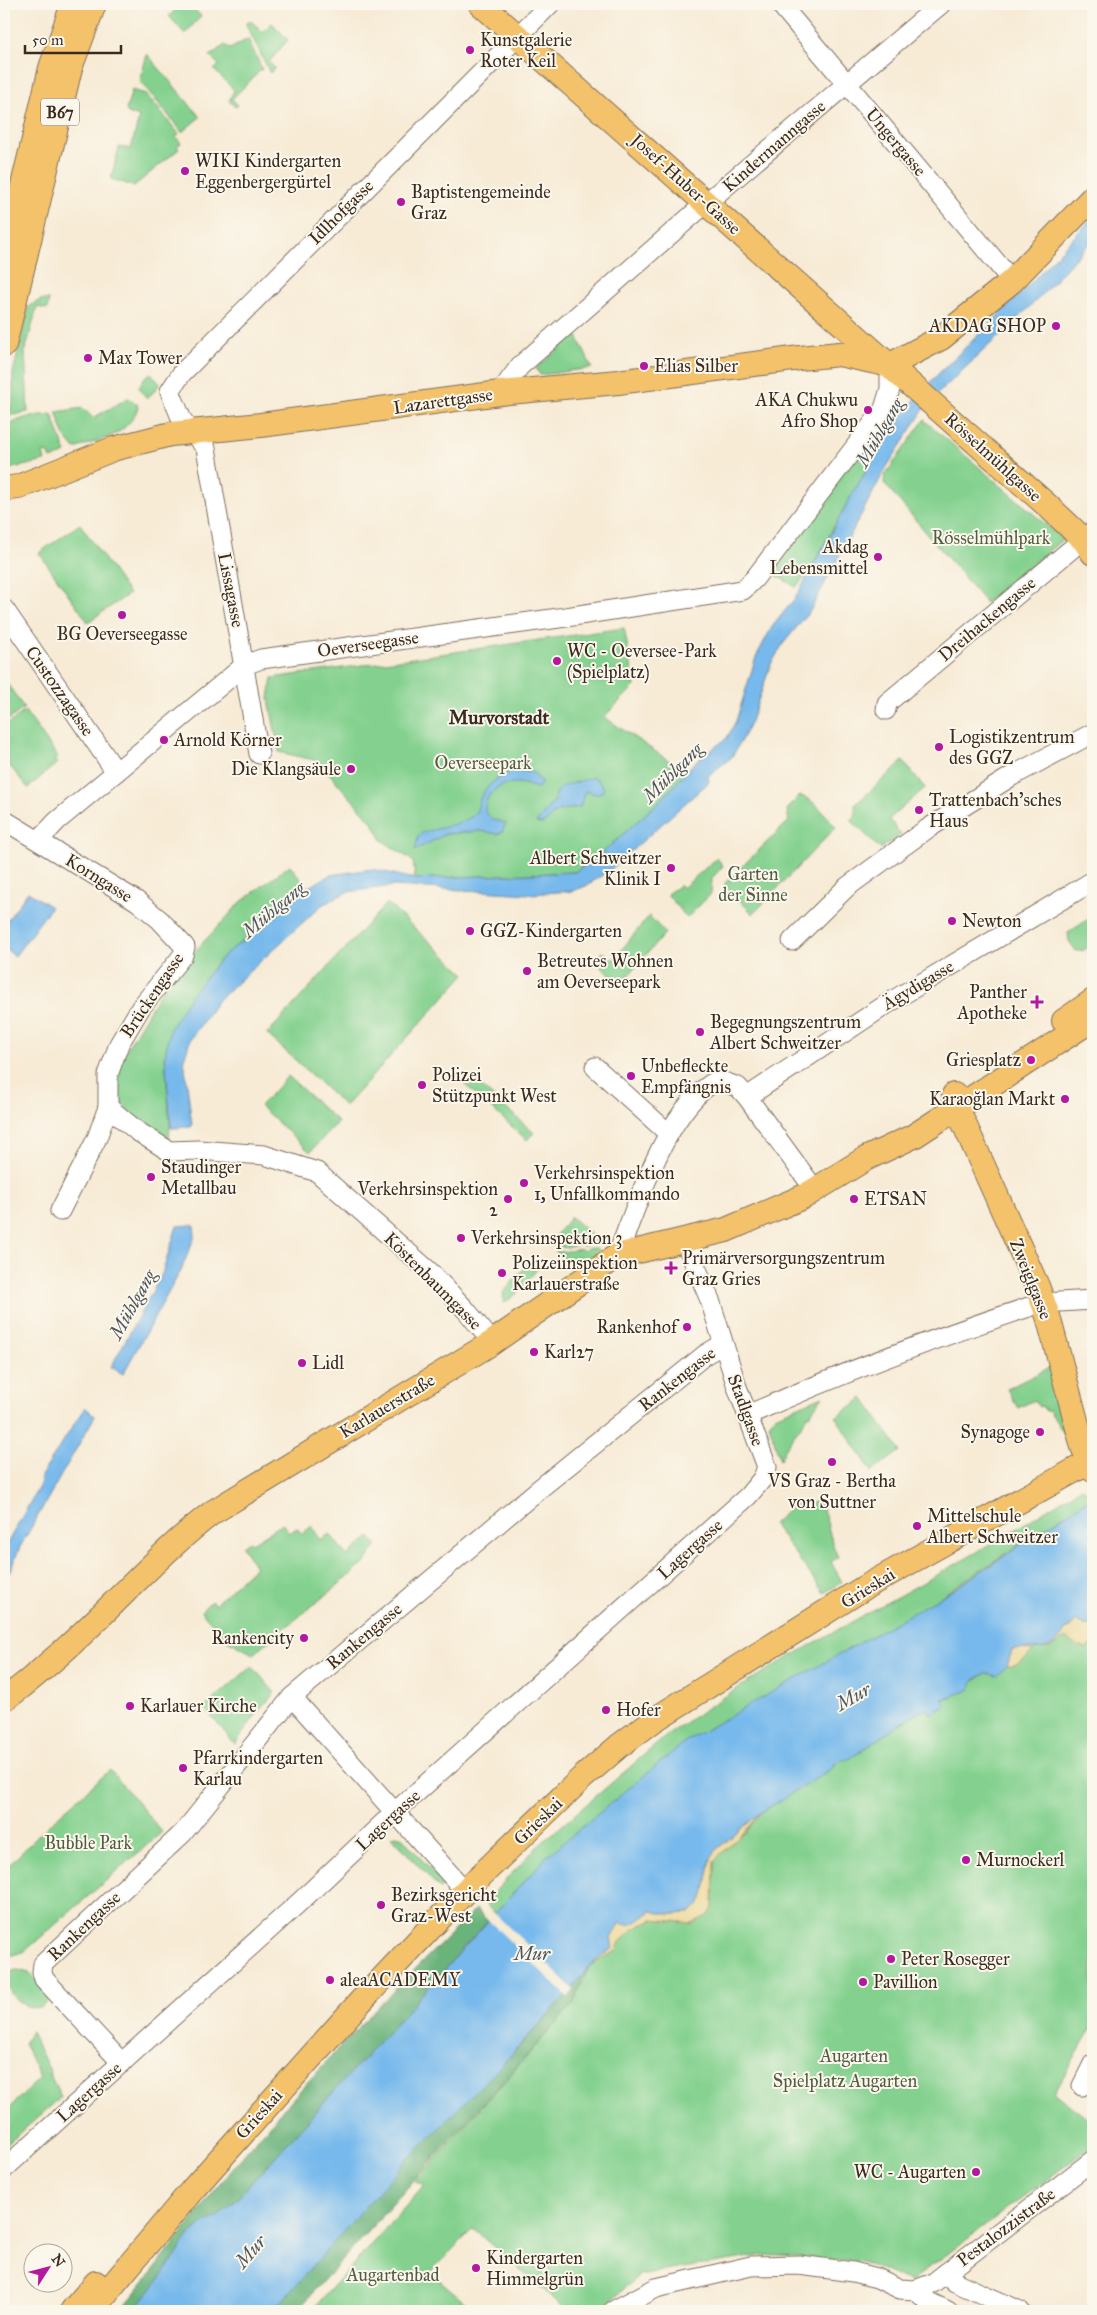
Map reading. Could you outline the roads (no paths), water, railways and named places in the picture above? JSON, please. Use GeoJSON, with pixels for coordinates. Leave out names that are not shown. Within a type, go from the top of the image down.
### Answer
{"type":"FeatureCollection","features":[{"type":"Feature","properties":{"kind":"main road","name":"B67"},"geometry":{"type":"LineString","coordinates":[[4,265],[51,68],[73,4]]}},
{"type":"Feature","properties":{"kind":"main road","name":"B67"},"geometry":{"type":"LineString","coordinates":[[4,346],[70,68],[94,4]]}},
{"type":"Feature","properties":{"kind":"main road","name":"Josef-Huber-Gasse"},"geometry":{"type":"LineString","coordinates":[[481,4],[890,365]]}},
{"type":"Feature","properties":{"kind":"main road"},"geometry":{"type":"LineString","coordinates":[[890,365],[941,338],[1012,281],[1093,197]]}},
{"type":"Feature","properties":{"kind":"main road"},"geometry":{"type":"LineString","coordinates":[[4,236],[16,210]]}},
{"type":"Feature","properties":{"kind":"main road","name":"Lazarettgasse"},"geometry":{"type":"LineString","coordinates":[[8,493],[113,449],[172,434],[261,425],[500,393],[618,382],[833,355],[890,365]]}},
{"type":"Feature","properties":{"kind":"main road","name":"Rösselmühlgasse"},"geometry":{"type":"LineString","coordinates":[[890,365],[1090,541]]}},
{"type":"Feature","properties":{"kind":"main road"},"geometry":{"type":"LineString","coordinates":[[865,1159],[896,1133],[959,1110],[1020,1052],[1093,1001]]}},
{"type":"Feature","properties":{"kind":"main road"},"geometry":{"type":"LineString","coordinates":[[815,1190],[865,1159],[914,1136],[959,1110],[1093,1019]]}},
{"type":"Feature","properties":{"kind":"main road","name":"Zweiglgasse"},"geometry":{"type":"LineString","coordinates":[[959,1110],[1043,1303],[1092,1464]]}},
{"type":"Feature","properties":{"kind":"main road","name":"Karlauerstraße"},"geometry":{"type":"LineString","coordinates":[[4,1699],[30,1681],[122,1597],[183,1536],[213,1512],[492,1342],[617,1256],[644,1248],[685,1241],[750,1221],[815,1190]]}},
{"type":"Feature","properties":{"kind":"main road","name":"Grieskai"},"geometry":{"type":"LineString","coordinates":[[91,2311],[193,2189],[352,2011],[465,1891],[582,1778],[654,1720],[867,1586],[1092,1464]]}},
{"type":"Feature","properties":{"kind":"main road"},"geometry":{"type":"LineString","coordinates":[[117,2303],[185,2210],[193,2189]]}},
{"type":"Feature","properties":{"kind":"main road"},"geometry":{"type":"LineString","coordinates":[[72,2311],[151,2219],[166,2205],[193,2189]]}},
{"type":"Feature","properties":{"kind":"street","name":"Idlhofgasse"},"geometry":{"type":"LineString","coordinates":[[192,432],[182,420],[170,391],[182,374],[550,4]]}},
{"type":"Feature","properties":{"kind":"street","name":"Ungergasse"},"geometry":{"type":"LineString","coordinates":[[780,4],[1012,281]]}},
{"type":"Feature","properties":{"kind":"street","name":"Kindermanngasse"},"geometry":{"type":"LineString","coordinates":[[500,393],[520,366],[706,203],[941,4]]}},
{"type":"Feature","properties":{"kind":"street","name":"Oeverseegasse"},"geometry":{"type":"LineString","coordinates":[[39,840],[116,772],[245,666],[261,659],[566,617],[749,584],[884,409],[890,388],[890,365]]}},
{"type":"Feature","properties":{"kind":"street","name":"Lissagasse"},"geometry":{"type":"LineString","coordinates":[[192,432],[206,448],[259,754]]}},
{"type":"Feature","properties":{"kind":"street","name":"Dreihackengasse"},"geometry":{"type":"LineString","coordinates":[[886,710],[887,703],[1090,541]]}},
{"type":"Feature","properties":{"kind":"street","name":"Custozzagasse"},"geometry":{"type":"LineString","coordinates":[[4,609],[116,772]]}},
{"type":"Feature","properties":{"kind":"street"},"geometry":{"type":"LineString","coordinates":[[792,941],[847,887],[941,819],[1019,772],[1093,733]]}},
{"type":"Feature","properties":{"kind":"street","name":"Korngasse"},"geometry":{"type":"LineString","coordinates":[[4,820],[137,902],[160,920],[185,947]]}},
{"type":"Feature","properties":{"kind":"street","name":"Ägydigasse"},"geometry":{"type":"LineString","coordinates":[[747,1097],[887,1004],[1093,881]]}},
{"type":"Feature","properties":{"kind":"street","name":"Brückengasse"},"geometry":{"type":"LineString","coordinates":[[60,1211],[89,1157],[108,1107],[108,1076],[119,1044],[141,1007],[183,955],[185,947]]}},
{"type":"Feature","properties":{"kind":"street"},"geometry":{"type":"LineString","coordinates":[[594,1067],[668,1133]]}},
{"type":"Feature","properties":{"kind":"street"},"geometry":{"type":"LineString","coordinates":[[617,1256],[668,1133],[706,1086],[718,1080],[738,1088],[747,1097],[815,1190]]}},
{"type":"Feature","properties":{"kind":"street","name":"Köstenbaumgasse"},"geometry":{"type":"LineString","coordinates":[[108,1107],[137,1130],[169,1151],[264,1155],[317,1172],[429,1271],[466,1310],[492,1342]]}},
{"type":"Feature","properties":{"kind":"street","name":"Stadlgasse"},"geometry":{"type":"LineString","coordinates":[[685,1241],[710,1300],[767,1467]]}},
{"type":"Feature","properties":{"kind":"street"},"geometry":{"type":"LineString","coordinates":[[748,1415],[829,1378],[918,1344],[1043,1303],[1093,1300]]}},
{"type":"Feature","properties":{"kind":"street","name":"Rankengasse"},"geometry":{"type":"LineString","coordinates":[[122,2063],[44,1979],[42,1967],[46,1961],[183,1833],[292,1697],[538,1490],[706,1354],[724,1344]]}},
{"type":"Feature","properties":{"kind":"street","name":"Lagergasse"},"geometry":{"type":"LineString","coordinates":[[4,2169],[304,1898],[396,1812],[748,1496],[763,1478],[767,1467]]}},
{"type":"Feature","properties":{"kind":"street"},"geometry":{"type":"LineString","coordinates":[[292,1697],[465,1891]]}},
{"type":"Feature","properties":{"kind":"street"},"geometry":{"type":"LineString","coordinates":[[1082,2086],[1093,2064]]}},
{"type":"Feature","properties":{"kind":"street","name":"Pestalozzistraße"},"geometry":{"type":"LineString","coordinates":[[915,2290],[933,2283],[1093,2160]]}},
{"type":"Feature","properties":{"kind":"street"},"geometry":{"type":"LineString","coordinates":[[613,2311],[656,2288],[751,2266],[799,2266],[853,2272],[877,2278],[900,2289],[915,2290],[929,2302],[948,2311]]}},
{"type":"Feature","properties":{"kind":"street"},"geometry":{"type":"LineString","coordinates":[[946,2273],[955,2282],[1020,2311]]}},
{"type":"Feature","properties":{"kind":"water","name":"Mühlgang"},"geometry":{"type":"Polygon","coordinates":[[[1093,217],[1093,239],[1038,299],[928,403],[886,468],[810,611],[783,644],[771,664],[750,724],[732,757],[708,776],[709,782],[610,870],[586,886],[573,891],[530,894],[394,886],[347,892],[322,905],[217,1001],[190,1040],[184,1059],[192,1125],[191,1127],[171,1128],[165,1056],[170,1029],[193,992],[224,955],[274,918],[307,888],[330,875],[372,869],[415,879],[575,872],[600,855],[663,798],[694,763],[727,738],[736,721],[756,657],[772,627],[796,597],[855,489],[900,417],[929,383],[1023,291],[1093,217]]]}},
{"type":"Feature","properties":{"kind":"water"},"geometry":{"type":"Polygon","coordinates":[[[515,770],[534,773],[542,783],[538,788],[521,783],[506,784],[490,794],[485,805],[485,812],[493,820],[506,823],[502,832],[498,834],[481,831],[446,834],[415,850],[418,837],[423,832],[458,823],[475,814],[486,789],[499,777],[515,770]]]}},
{"type":"Feature","properties":{"kind":"water"},"geometry":{"type":"Polygon","coordinates":[[[593,777],[604,788],[602,792],[595,794],[585,791],[580,807],[557,811],[543,824],[536,823],[555,800],[556,794],[561,787],[593,777]]]}},
{"type":"Feature","properties":{"kind":"water"},"geometry":{"type":"Polygon","coordinates":[[[28,892],[51,907],[15,956],[4,948],[4,925],[28,892]]]}},
{"type":"Feature","properties":{"kind":"water","name":"Mühlgang"},"geometry":{"type":"Polygon","coordinates":[[[194,1225],[195,1236],[181,1270],[123,1374],[111,1367],[162,1274],[177,1226],[194,1225]]]}},
{"type":"Feature","properties":{"kind":"water"},"geometry":{"type":"Polygon","coordinates":[[[85,1407],[95,1416],[20,1547],[4,1584],[4,1549],[41,1483],[41,1476],[85,1407]]]}},
{"type":"Feature","properties":{"kind":"water","name":"Mur"},"geometry":{"type":"Polygon","coordinates":[[[1093,1496],[1093,1625],[1085,1625],[1076,1621],[1049,1647],[1012,1650],[1007,1666],[997,1676],[986,1673],[974,1680],[970,1690],[942,1699],[946,1705],[932,1714],[926,1709],[917,1713],[849,1759],[837,1761],[831,1769],[760,1813],[717,1849],[711,1858],[704,1896],[689,1913],[666,1914],[651,1911],[632,1924],[620,1923],[611,1938],[613,1948],[589,1966],[571,1990],[496,2071],[404,2163],[273,2311],[133,2311],[164,2274],[190,2235],[204,2223],[216,2218],[236,2200],[546,1857],[686,1741],[956,1588],[1093,1496]]]}},
{"type":"Feature","properties":{"kind":"place","name":"Kunstgalerie Roter Keil"},"geometry":{"type":"Point","coordinates":[470,50]}},
{"type":"Feature","properties":{"kind":"place","name":"WIKI Kindergarten Eggenbergergürtel"},"geometry":{"type":"Point","coordinates":[185,171]}},
{"type":"Feature","properties":{"kind":"place","name":"Baptistengemeinde Graz"},"geometry":{"type":"Point","coordinates":[401,202]}},
{"type":"Feature","properties":{"kind":"place","name":"AKDAG SHOP"},"geometry":{"type":"Point","coordinates":[1056,326]}},
{"type":"Feature","properties":{"kind":"place","name":"Max Tower"},"geometry":{"type":"Point","coordinates":[88,358]}},
{"type":"Feature","properties":{"kind":"place","name":"Elias Silber"},"geometry":{"type":"Point","coordinates":[644,366]}},
{"type":"Feature","properties":{"kind":"place","name":"AKA Chukwu Afro Shop"},"geometry":{"type":"Point","coordinates":[868,410]}},
{"type":"Feature","properties":{"kind":"place","name":"Akdag Lebensmittel"},"geometry":{"type":"Point","coordinates":[878,557]}},
{"type":"Feature","properties":{"kind":"place","name":"BG Oeverseegasse"},"geometry":{"type":"Point","coordinates":[122,615]}},
{"type":"Feature","properties":{"kind":"place","name":"WC - Oeversee-Park (Spielplatz)"},"geometry":{"type":"Point","coordinates":[557,661]}},
{"type":"Feature","properties":{"kind":"place","name":"Arnold Körner"},"geometry":{"type":"Point","coordinates":[164,740]}},
{"type":"Feature","properties":{"kind":"place","name":"Logistikzentrum des GGZ"},"geometry":{"type":"Point","coordinates":[939,747]}},
{"type":"Feature","properties":{"kind":"place","name":"Die Klangsäule"},"geometry":{"type":"Point","coordinates":[351,769]}},
{"type":"Feature","properties":{"kind":"place","name":"Trattenbach'sches Haus"},"geometry":{"type":"Point","coordinates":[919,810]}},
{"type":"Feature","properties":{"kind":"place","name":"Albert Schweitzer Klinik I"},"geometry":{"type":"Point","coordinates":[671,868]}},
{"type":"Feature","properties":{"kind":"place","name":"Newton"},"geometry":{"type":"Point","coordinates":[952,921]}},
{"type":"Feature","properties":{"kind":"place","name":"GGZ-Kindergarten"},"geometry":{"type":"Point","coordinates":[470,931]}},
{"type":"Feature","properties":{"kind":"place","name":"Betreutes Wohnen am Oeverseepark"},"geometry":{"type":"Point","coordinates":[527,971]}},
{"type":"Feature","properties":{"kind":"place","name":"Panther Apotheke"},"geometry":{"type":"Point","coordinates":[1037,1002]}},
{"type":"Feature","properties":{"kind":"place","name":"Begegnungszentrum Albert Schweitzer"},"geometry":{"type":"Point","coordinates":[700,1032]}},
{"type":"Feature","properties":{"kind":"place","name":"Griesplatz"},"geometry":{"type":"Point","coordinates":[1031,1060]}},
{"type":"Feature","properties":{"kind":"place","name":"Unbefleckte Empfängnis"},"geometry":{"type":"Point","coordinates":[631,1076]}},
{"type":"Feature","properties":{"kind":"place","name":"Polizei Stützpunkt West"},"geometry":{"type":"Point","coordinates":[422,1085]}},
{"type":"Feature","properties":{"kind":"place","name":"Karaoğlan Markt"},"geometry":{"type":"Point","coordinates":[1065,1099]}},
{"type":"Feature","properties":{"kind":"place","name":"Staudinger Metallbau"},"geometry":{"type":"Point","coordinates":[151,1177]}},
{"type":"Feature","properties":{"kind":"place","name":"Verkehrsinspektion 1, Unfallkommando"},"geometry":{"type":"Point","coordinates":[524,1183]}},
{"type":"Feature","properties":{"kind":"place","name":"Verkehrsinspektion 2"},"geometry":{"type":"Point","coordinates":[508,1199]}},
{"type":"Feature","properties":{"kind":"place","name":"ETSAN"},"geometry":{"type":"Point","coordinates":[854,1199]}},
{"type":"Feature","properties":{"kind":"place","name":"Verkehrsinspektion 3"},"geometry":{"type":"Point","coordinates":[461,1238]}},
{"type":"Feature","properties":{"kind":"place","name":"Primärversorgungszentrum Graz Gries"},"geometry":{"type":"Point","coordinates":[671,1268]}},
{"type":"Feature","properties":{"kind":"place","name":"Polizeiinspektion Karlauerstraße"},"geometry":{"type":"Point","coordinates":[502,1273]}},
{"type":"Feature","properties":{"kind":"place","name":"Rankenhof"},"geometry":{"type":"Point","coordinates":[687,1327]}},
{"type":"Feature","properties":{"kind":"place","name":"Karl27"},"geometry":{"type":"Point","coordinates":[534,1352]}},
{"type":"Feature","properties":{"kind":"place","name":"Lidl"},"geometry":{"type":"Point","coordinates":[302,1363]}},
{"type":"Feature","properties":{"kind":"place","name":"Synagoge"},"geometry":{"type":"Point","coordinates":[1040,1432]}},
{"type":"Feature","properties":{"kind":"place","name":"VS Graz - Bertha von Suttner"},"geometry":{"type":"Point","coordinates":[832,1462]}},
{"type":"Feature","properties":{"kind":"place","name":"Mittelschule Albert Schweitzer"},"geometry":{"type":"Point","coordinates":[917,1526]}},
{"type":"Feature","properties":{"kind":"place","name":"Rankencity"},"geometry":{"type":"Point","coordinates":[304,1638]}},
{"type":"Feature","properties":{"kind":"place","name":"Karlauer Kirche"},"geometry":{"type":"Point","coordinates":[130,1706]}},
{"type":"Feature","properties":{"kind":"place","name":"Hofer"},"geometry":{"type":"Point","coordinates":[606,1710]}},
{"type":"Feature","properties":{"kind":"place","name":"Pfarrkindergarten Karlau"},"geometry":{"type":"Point","coordinates":[183,1768]}},
{"type":"Feature","properties":{"kind":"place","name":"Murnockerl"},"geometry":{"type":"Point","coordinates":[966,1860]}},
{"type":"Feature","properties":{"kind":"place","name":"Bezirksgericht Graz-West"},"geometry":{"type":"Point","coordinates":[381,1905]}},
{"type":"Feature","properties":{"kind":"place","name":"Peter Rosegger"},"geometry":{"type":"Point","coordinates":[891,1959]}},
{"type":"Feature","properties":{"kind":"place","name":"aleaACADEMY"},"geometry":{"type":"Point","coordinates":[330,1980]}},
{"type":"Feature","properties":{"kind":"place","name":"Pavillion"},"geometry":{"type":"Point","coordinates":[863,1982]}},
{"type":"Feature","properties":{"kind":"place","name":"WC - Augarten"},"geometry":{"type":"Point","coordinates":[976,2172]}},
{"type":"Feature","properties":{"kind":"place","name":"Kindergarten Himmelgrün"},"geometry":{"type":"Point","coordinates":[476,2268]}},
{"type":"Feature","properties":{"kind":"district","name":"Murvorstadt"},"geometry":{"type":"Point","coordinates":[499,717]}},
{"type":"Feature","properties":{"kind":"park label","name":"Rösselmühlpark"},"geometry":{"type":"Point","coordinates":[991,538]}},
{"type":"Feature","properties":{"kind":"park label","name":"Oeverseepark"},"geometry":{"type":"Point","coordinates":[483,763]}},
{"type":"Feature","properties":{"kind":"park label","name":"Garten der Sinne"},"geometry":{"type":"Point","coordinates":[753,884]}},
{"type":"Feature","properties":{"kind":"park label","name":"Bubble Park"},"geometry":{"type":"Point","coordinates":[88,1843]}},
{"type":"Feature","properties":{"kind":"park label","name":"Augarten"},"geometry":{"type":"Point","coordinates":[854,2056]}},
{"type":"Feature","properties":{"kind":"park label","name":"Spielplatz Augarten"},"geometry":{"type":"Point","coordinates":[845,2081]}},
{"type":"Feature","properties":{"kind":"park label","name":"Augartenbad"},"geometry":{"type":"Point","coordinates":[393,2275]}}]}
